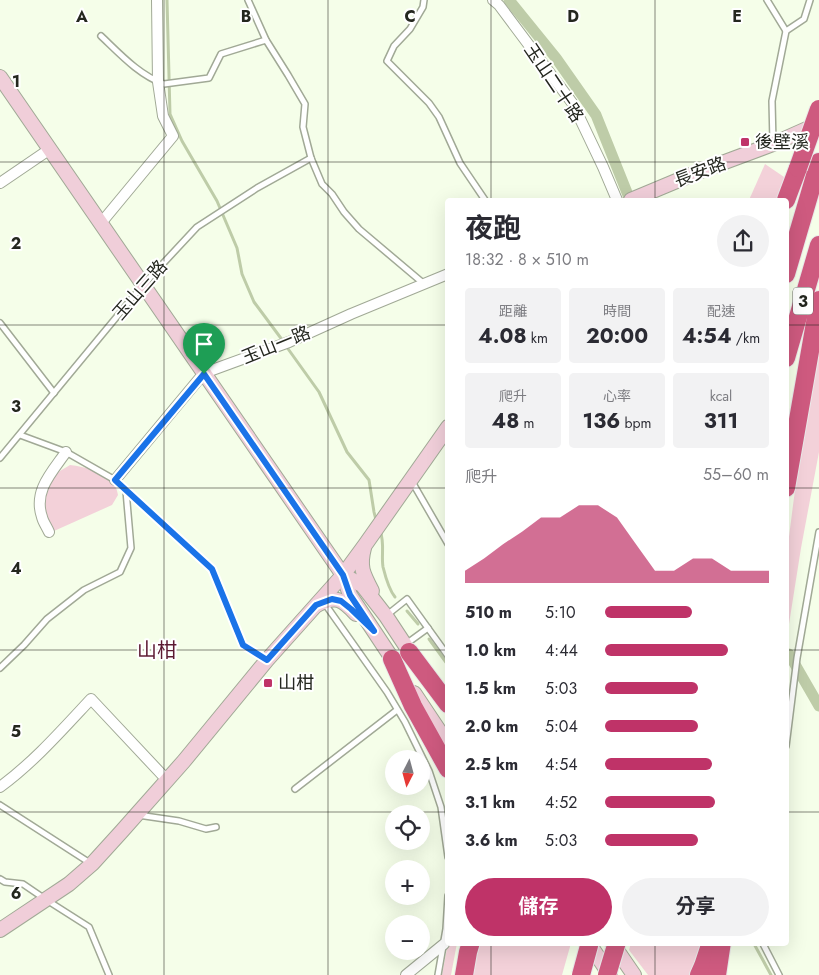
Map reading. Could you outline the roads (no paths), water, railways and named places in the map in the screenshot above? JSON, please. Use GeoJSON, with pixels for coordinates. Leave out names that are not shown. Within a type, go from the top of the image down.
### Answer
{"type":"FeatureCollection","features":[{"type":"Feature","properties":{"kind":"highway"},"geometry":{"type":"LineString","coordinates":[[787,198],[819,109]]}},
{"type":"Feature","properties":{"kind":"highway","name":"3"},"geometry":{"type":"LineString","coordinates":[[789,264],[818,167]]}},
{"type":"Feature","properties":{"kind":"highway","name":"3"},"geometry":{"type":"LineString","coordinates":[[789,348],[819,245]]}},
{"type":"Feature","properties":{"kind":"highway"},"geometry":{"type":"LineString","coordinates":[[789,471],[819,300]]}},
{"type":"Feature","properties":{"kind":"highway"},"geometry":{"type":"LineString","coordinates":[[407,649],[445,700]]}},
{"type":"Feature","properties":{"kind":"highway"},"geometry":{"type":"LineString","coordinates":[[392,659],[413,706],[445,764]]}},
{"type":"Feature","properties":{"kind":"highway"},"geometry":{"type":"LineString","coordinates":[[460,975],[464,946]]}},
{"type":"Feature","properties":{"kind":"highway"},"geometry":{"type":"LineString","coordinates":[[464,975],[470,946]]}},
{"type":"Feature","properties":{"kind":"highway"},"geometry":{"type":"LineString","coordinates":[[581,975],[588,946]]}},
{"type":"Feature","properties":{"kind":"highway"},"geometry":{"type":"LineString","coordinates":[[609,975],[616,946]]}},
{"type":"Feature","properties":{"kind":"highway"},"geometry":{"type":"LineString","coordinates":[[699,975],[710,946]]}},
{"type":"Feature","properties":{"kind":"highway"},"geometry":{"type":"LineString","coordinates":[[717,975],[721,946]]}},
{"type":"Feature","properties":{"kind":"main road"},"geometry":{"type":"LineString","coordinates":[[0,77],[343,575],[350,595],[445,739]]}},
{"type":"Feature","properties":{"kind":"main road","name":"長安路"},"geometry":{"type":"LineString","coordinates":[[634,198],[819,124]]}},
{"type":"Feature","properties":{"kind":"main road"},"geometry":{"type":"LineString","coordinates":[[0,930],[69,884],[92,864],[184,762],[267,660],[320,603],[343,575],[445,431]]}},
{"type":"Feature","properties":{"kind":"main road"},"geometry":{"type":"LineString","coordinates":[[365,545],[361,564],[365,578],[407,649],[445,704]]}},
{"type":"Feature","properties":{"kind":"main road"},"geometry":{"type":"LineString","coordinates":[[343,575],[362,585],[386,616]]}},
{"type":"Feature","properties":{"kind":"main road"},"geometry":{"type":"LineString","coordinates":[[320,603],[332,599],[341,601],[374,631]]}},
{"type":"Feature","properties":{"kind":"main road"},"geometry":{"type":"LineString","coordinates":[[591,946],[609,975]]}},
{"type":"Feature","properties":{"kind":"main road"},"geometry":{"type":"LineString","coordinates":[[614,946],[634,975]]}},
{"type":"Feature","properties":{"kind":"street"},"geometry":{"type":"LineString","coordinates":[[101,223],[173,136],[163,116],[156,0]]}},
{"type":"Feature","properties":{"kind":"street","name":"玉山二十路"},"geometry":{"type":"LineString","coordinates":[[493,0],[499,5],[573,104],[616,198]]}},
{"type":"Feature","properties":{"kind":"street"},"geometry":{"type":"LineString","coordinates":[[0,183],[50,149]]}},
{"type":"Feature","properties":{"kind":"street","name":"玉山一路"},"geometry":{"type":"LineString","coordinates":[[115,480],[204,374],[289,342],[445,275]]}},
{"type":"Feature","properties":{"kind":"street"},"geometry":{"type":"LineString","coordinates":[[49,532],[42,517],[39,500],[47,478],[66,452]]}},
{"type":"Feature","properties":{"kind":"street"},"geometry":{"type":"LineString","coordinates":[[0,787],[47,747],[91,699],[167,780]]}},
{"type":"Feature","properties":{"kind":"street"},"geometry":{"type":"LineString","coordinates":[[406,975],[444,944]]}},
{"type":"Feature","properties":{"kind":"lane"},"geometry":{"type":"LineString","coordinates":[[248,0],[266,40],[305,104],[303,126],[311,158],[322,184],[359,229],[423,284]]}},
{"type":"Feature","properties":{"kind":"lane"},"geometry":{"type":"LineString","coordinates":[[424,0],[423,7],[410,29],[394,46],[387,61],[429,103],[439,117],[460,163],[484,198]]}},
{"type":"Feature","properties":{"kind":"lane"},"geometry":{"type":"LineString","coordinates":[[767,0],[786,31],[772,101],[773,144]]}},
{"type":"Feature","properties":{"kind":"lane"},"geometry":{"type":"LineString","coordinates":[[786,31],[804,19],[810,0]]}},
{"type":"Feature","properties":{"kind":"lane"},"geometry":{"type":"LineString","coordinates":[[101,36],[132,65],[161,83],[209,78],[221,54],[266,40]]}},
{"type":"Feature","properties":{"kind":"lane","name":"玉山三路"},"geometry":{"type":"LineString","coordinates":[[0,458],[143,285],[197,227],[227,206],[311,158]]}},
{"type":"Feature","properties":{"kind":"lane"},"geometry":{"type":"LineString","coordinates":[[0,323],[54,393]]}},
{"type":"Feature","properties":{"kind":"lane"},"geometry":{"type":"LineString","coordinates":[[20,434],[66,452],[115,480],[126,490],[212,569],[243,645],[267,660]]}},
{"type":"Feature","properties":{"kind":"lane"},"geometry":{"type":"LineString","coordinates":[[411,480],[445,539]]}},
{"type":"Feature","properties":{"kind":"lane"},"geometry":{"type":"LineString","coordinates":[[0,668],[55,613],[84,590],[120,572],[131,548],[126,490]]}},
{"type":"Feature","properties":{"kind":"lane"},"geometry":{"type":"LineString","coordinates":[[789,721],[797,658],[819,532]]}},
{"type":"Feature","properties":{"kind":"lane"},"geometry":{"type":"LineString","coordinates":[[386,616],[407,599],[445,652]]}},
{"type":"Feature","properties":{"kind":"lane"},"geometry":{"type":"LineString","coordinates":[[320,603],[387,692],[397,710],[428,771],[441,807],[445,836]]}},
{"type":"Feature","properties":{"kind":"lane"},"geometry":{"type":"LineString","coordinates":[[407,649],[428,628]]}},
{"type":"Feature","properties":{"kind":"lane"},"geometry":{"type":"LineString","coordinates":[[295,789],[397,710]]}},
{"type":"Feature","properties":{"kind":"lane"},"geometry":{"type":"LineString","coordinates":[[0,805],[92,864]]}},
{"type":"Feature","properties":{"kind":"lane"},"geometry":{"type":"LineString","coordinates":[[136,815],[179,821],[206,829],[216,827]]}},
{"type":"Feature","properties":{"kind":"lane"},"geometry":{"type":"LineString","coordinates":[[0,879],[5,882],[23,884],[89,927],[109,975]]}},
{"type":"Feature","properties":{"kind":"lane"},"geometry":{"type":"LineString","coordinates":[[438,975],[445,936]]}},
{"type":"Feature","properties":{"kind":"lane"},"geometry":{"type":"LineString","coordinates":[[764,946],[779,975]]}},
{"type":"Feature","properties":{"kind":"waterway"},"geometry":{"type":"LineString","coordinates":[[167,0],[170,114],[182,141],[217,201],[237,248],[242,274],[254,302],[283,341]]}},
{"type":"Feature","properties":{"kind":"waterway"},"geometry":{"type":"LineString","coordinates":[[509,0],[556,58],[596,115],[629,198]]}},
{"type":"Feature","properties":{"kind":"waterway"},"geometry":{"type":"LineString","coordinates":[[286,346],[319,392],[347,452],[369,480],[376,520]]}},
{"type":"Feature","properties":{"kind":"waterway"},"geometry":{"type":"LineString","coordinates":[[380,530],[383,567],[395,597]]}},
{"type":"Feature","properties":{"kind":"waterway"},"geometry":{"type":"LineString","coordinates":[[407,611],[418,624]]}},
{"type":"Feature","properties":{"kind":"waterway"},"geometry":{"type":"LineString","coordinates":[[429,639],[445,661]]}},
{"type":"Feature","properties":{"kind":"waterway"},"geometry":{"type":"LineString","coordinates":[[789,654],[819,706]]}},
{"type":"Feature","properties":{"kind":"waterway"},"geometry":{"type":"LineString","coordinates":[[755,946],[771,975]]}},
{"type":"Feature","properties":{"kind":"place","name":"後壁溪"},"geometry":{"type":"Point","coordinates":[745,142]}},
{"type":"Feature","properties":{"kind":"place","name":"山柑"},"geometry":{"type":"Point","coordinates":[268,683]}},
{"type":"Feature","properties":{"kind":"district","name":"山柑"},"geometry":{"type":"Point","coordinates":[157,650]}}]}
